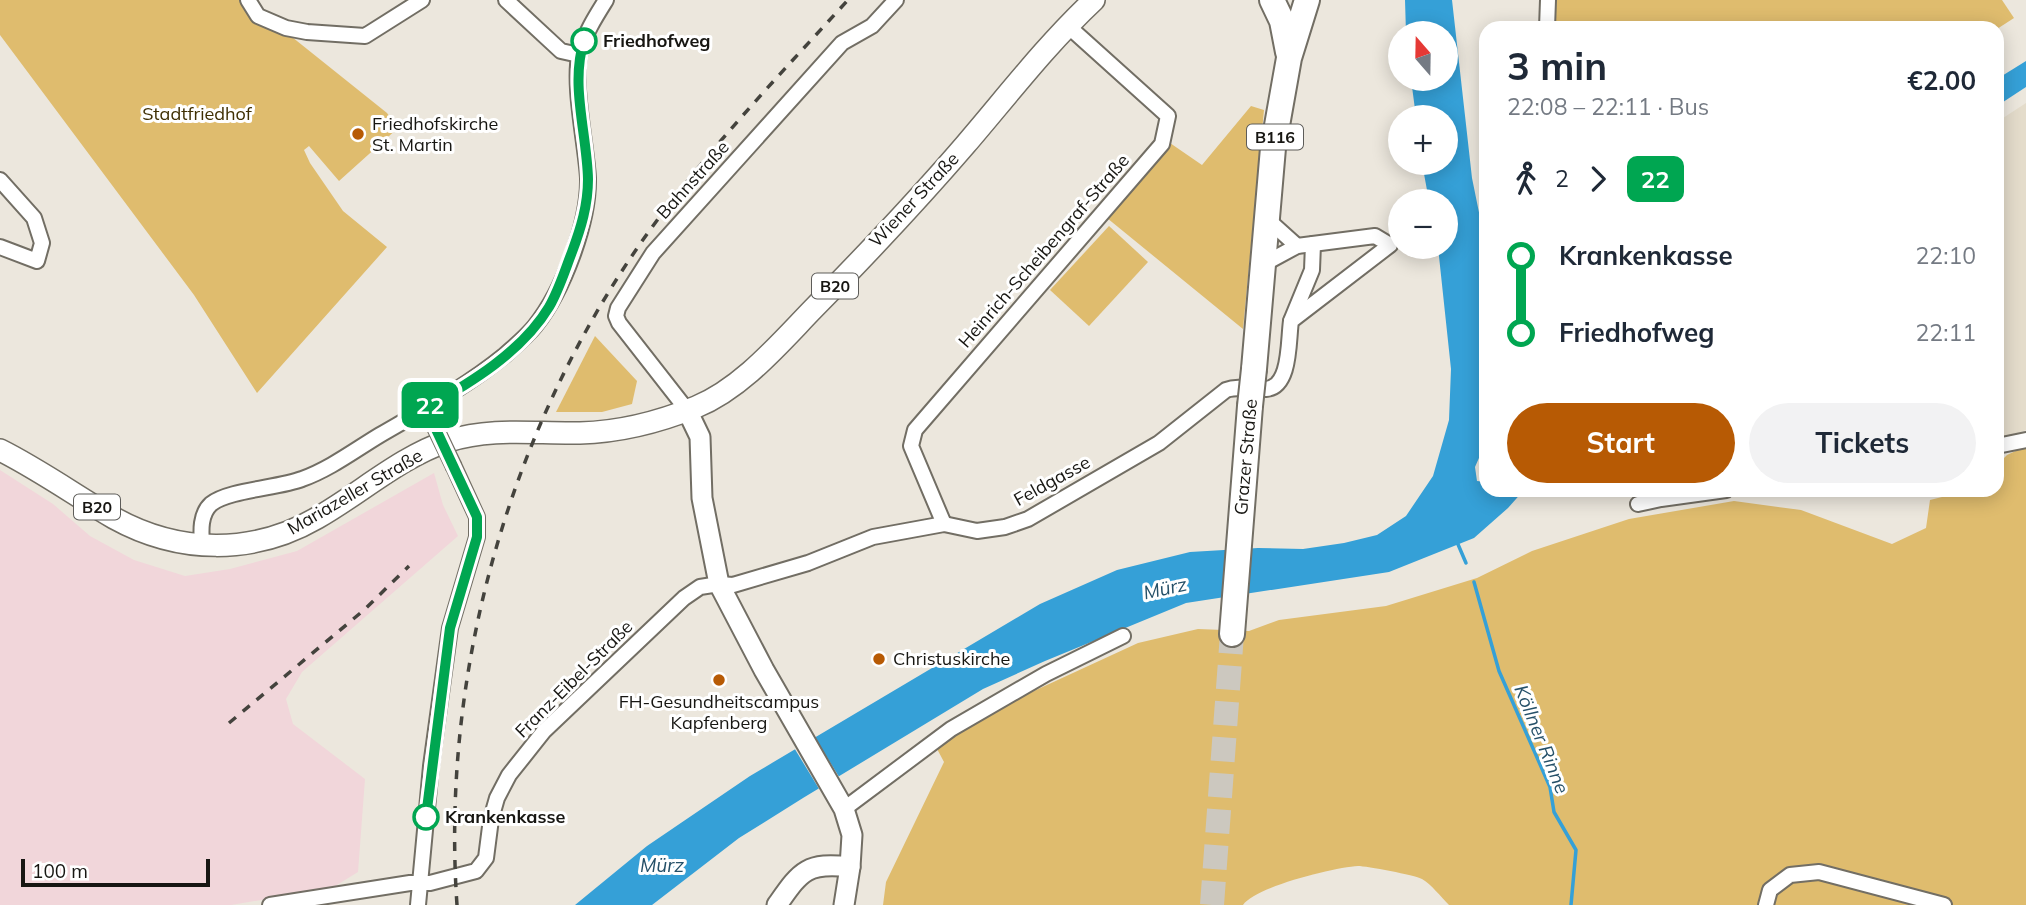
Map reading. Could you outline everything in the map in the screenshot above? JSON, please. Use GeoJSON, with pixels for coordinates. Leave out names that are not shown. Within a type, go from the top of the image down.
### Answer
{"type":"FeatureCollection","features":[{"type":"Feature","properties":{"kind":"highway","name":"Grazer Straße"},"geometry":{"type":"LineString","coordinates":[[1232,634],[1265,217],[1273,148],[1289,58],[1291,10]]}},
{"type":"Feature","properties":{"kind":"main road","name":"Wiener Straße"},"geometry":{"type":"LineString","coordinates":[[687,410],[710,400],[741,378],[780,343],[931,183],[1068,26],[1094,0]]}},
{"type":"Feature","properties":{"kind":"main road","name":"Mariazeller Straße"},"geometry":{"type":"LineString","coordinates":[[0,450],[116,519],[148,533],[202,544],[239,546],[284,535],[316,519],[419,454],[447,441],[501,431],[613,431],[635,427],[687,410]]}},
{"type":"Feature","properties":{"kind":"street"},"geometry":{"type":"LineString","coordinates":[[248,0],[258,16],[286,28],[307,33],[365,36],[422,0]]}},
{"type":"Feature","properties":{"kind":"street"},"geometry":{"type":"LineString","coordinates":[[506,0],[561,51],[579,55]]}},
{"type":"Feature","properties":{"kind":"street"},"geometry":{"type":"LineString","coordinates":[[202,544],[202,521],[210,505],[221,498],[304,479],[426,408],[486,369],[516,345],[542,317],[561,282],[580,231],[587,203],[588,179],[578,78],[579,55],[606,0]]}},
{"type":"Feature","properties":{"kind":"street","name":"Bahnstraße"},"geometry":{"type":"LineString","coordinates":[[687,410],[619,323],[616,316],[618,308],[653,253],[842,43],[872,26],[896,0]]}},
{"type":"Feature","properties":{"kind":"street"},"geometry":{"type":"LineString","coordinates":[[1547,21],[1548,0]]}},
{"type":"Feature","properties":{"kind":"street","name":"Heinrich-Scheibengraf-Straße"},"geometry":{"type":"LineString","coordinates":[[944,524],[911,446],[915,430],[1162,144],[1168,116],[1068,26]]}},
{"type":"Feature","properties":{"kind":"street"},"geometry":{"type":"LineString","coordinates":[[0,180],[34,218],[42,243],[37,261],[5,248]]}},
{"type":"Feature","properties":{"kind":"street"},"geometry":{"type":"LineString","coordinates":[[1265,217],[1297,246]]}},
{"type":"Feature","properties":{"kind":"street"},"geometry":{"type":"LineString","coordinates":[[1261,272],[1297,246],[1375,236],[1391,245],[1292,321]]}},
{"type":"Feature","properties":{"kind":"street","name":"Feldgasse"},"geometry":{"type":"LineString","coordinates":[[719,584],[733,585],[808,564],[873,537],[944,524],[977,531],[1005,527],[1028,519],[1158,443],[1226,390],[1276,387],[1284,374],[1292,321],[1312,270],[1313,244]]}},
{"type":"Feature","properties":{"kind":"street"},"geometry":{"type":"LineString","coordinates":[[418,905],[431,766],[450,628],[477,537],[477,517],[426,408]]}},
{"type":"Feature","properties":{"kind":"street"},"geometry":{"type":"LineString","coordinates":[[687,410],[700,437],[702,498],[719,584],[798,732],[844,809],[852,835],[844,905]]}},
{"type":"Feature","properties":{"kind":"street"},"geometry":{"type":"LineString","coordinates":[[2004,445],[2026,440]]}},
{"type":"Feature","properties":{"kind":"street"},"geometry":{"type":"LineString","coordinates":[[1638,504],[1682,497]]}},
{"type":"Feature","properties":{"kind":"street","name":"Franz-Eibel-Straße"},"geometry":{"type":"LineString","coordinates":[[270,905],[421,884],[476,871],[486,858],[491,819],[497,798],[509,775],[544,731],[684,598],[701,587],[719,584]]}},
{"type":"Feature","properties":{"kind":"street"},"geometry":{"type":"LineString","coordinates":[[844,809],[951,729],[1046,674],[1123,636]]}},
{"type":"Feature","properties":{"kind":"street"},"geometry":{"type":"LineString","coordinates":[[777,905],[794,880],[808,869],[826,866],[850,867]]}},
{"type":"Feature","properties":{"kind":"street"},"geometry":{"type":"LineString","coordinates":[[1766,905],[1770,890],[1790,875],[1819,872],[1944,905]]}},
{"type":"Feature","properties":{"kind":"shaded area"},"geometry":{"type":"Polygon","coordinates":[[[2026,103],[2026,430],[2004,438],[2004,117],[2026,103]]]}},
{"type":"Feature","properties":{"kind":"shaded area"},"geometry":{"type":"Polygon","coordinates":[[[0,470],[53,504],[90,536],[134,560],[185,576],[230,569],[297,551],[434,473],[443,505],[458,536],[302,672],[286,699],[293,724],[365,779],[358,872],[332,888],[231,905],[0,905],[0,470]]]}},
{"type":"Feature","properties":{"kind":"green space","name":"Stadtfriedhof"},"geometry":{"type":"Polygon","coordinates":[[[0,0],[242,0],[271,29],[292,37],[387,113],[398,128],[339,181],[309,146],[304,150],[343,211],[387,247],[257,393],[194,295],[0,35],[0,0]]]}},
{"type":"Feature","properties":{"kind":"green space"},"geometry":{"type":"Polygon","coordinates":[[[1554,0],[2002,0],[2014,18],[2004,24],[2004,21],[1553,21],[1554,0]]]}},
{"type":"Feature","properties":{"kind":"green space"},"geometry":{"type":"Polygon","coordinates":[[[1251,106],[1264,110],[1243,329],[1107,218],[1170,143],[1202,165],[1251,106]]]}},
{"type":"Feature","properties":{"kind":"green space"},"geometry":{"type":"Polygon","coordinates":[[[1109,226],[1148,262],[1089,326],[1050,290],[1109,226]]]}},
{"type":"Feature","properties":{"kind":"green space"},"geometry":{"type":"Polygon","coordinates":[[[595,336],[637,381],[632,404],[602,412],[556,412],[595,336]]]}},
{"type":"Feature","properties":{"kind":"green space"},"geometry":{"type":"Polygon","coordinates":[[[2026,446],[2026,905],[1449,905],[1422,879],[1358,866],[1315,874],[1278,885],[1250,898],[1243,905],[883,905],[886,882],[944,762],[936,747],[1010,702],[1138,643],[1198,629],[1249,631],[1279,620],[1386,606],[1477,578],[1532,551],[1629,519],[1734,501],[1801,510],[1892,544],[1926,528],[1930,500],[1942,497],[2004,497],[2004,458],[2026,446]]]}},
{"type":"Feature","properties":{"kind":"water"},"geometry":{"type":"Polygon","coordinates":[[[1405,0],[1452,0],[1454,21],[1406,21],[1405,0]]]}},
{"type":"Feature","properties":{"kind":"water","name":"Mürz"},"geometry":{"type":"Polygon","coordinates":[[[1458,53],[1472,178],[1479,212],[1479,458],[1475,467],[1479,497],[1518,497],[1508,508],[1474,538],[1389,572],[1186,603],[1045,661],[983,689],[803,798],[739,838],[652,905],[575,905],[647,846],[750,776],[1040,604],[1117,570],[1190,552],[1258,548],[1303,549],[1344,543],[1377,535],[1406,516],[1433,476],[1449,420],[1451,369],[1439,259],[1458,259],[1458,189],[1427,189],[1424,175],[1458,175],[1458,105],[1414,105],[1413,91],[1458,91],[1458,53]]]}},
{"type":"Feature","properties":{"kind":"water"},"geometry":{"type":"Polygon","coordinates":[[[2026,61],[2026,87],[2004,101],[2004,75],[2026,61]]]}},
{"type":"Feature","properties":{"kind":"pier"},"geometry":{"type":"Polygon","coordinates":[[[812,733],[841,780],[821,792],[793,746],[812,733]]]}},
{"type":"Feature","properties":{"kind":"waterway","name":"Köllner Rinne"},"geometry":{"type":"LineString","coordinates":[[1457,542],[1466,563]]}},
{"type":"Feature","properties":{"kind":"waterway","name":"Köllner Rinne"},"geometry":{"type":"LineString","coordinates":[[1474,582],[1499,671],[1550,787],[1554,812],[1576,850],[1571,905]]}},
{"type":"Feature","properties":{"kind":"tunnel"},"geometry":{"type":"LineString","coordinates":[[1212,905],[1232,634]]}},
{"type":"Feature","properties":{"kind":"railway"},"geometry":{"type":"LineString","coordinates":[[457,905],[455,814],[461,722],[476,631],[498,542],[528,455],[565,371],[610,290],[661,215],[728,132],[848,0]]}},
{"type":"Feature","properties":{"kind":"railway"},"geometry":{"type":"LineString","coordinates":[[229,723],[364,610],[409,566]]}},
{"type":"Feature","properties":{"kind":"bus line","name":"22"},"geometry":{"type":"LineString","coordinates":[[426,817],[450,628],[477,537],[477,517],[426,408],[464,385],[507,353],[534,327],[550,306],[561,282],[580,231],[587,203],[588,179],[578,78],[579,55],[584,41]]}},
{"type":"Feature","properties":{"kind":"place","name":"Friedhofweg"},"geometry":{"type":"Point","coordinates":[584,41]}},
{"type":"Feature","properties":{"kind":"place","name":"Friedhofskirche St. Martin"},"geometry":{"type":"Point","coordinates":[358,134]}},
{"type":"Feature","properties":{"kind":"place","name":"Christuskirche"},"geometry":{"type":"Point","coordinates":[879,659]}},
{"type":"Feature","properties":{"kind":"place","name":"FH-Gesundheitscampus Kapfenberg"},"geometry":{"type":"Point","coordinates":[719,680]}},
{"type":"Feature","properties":{"kind":"place","name":"Krankenkasse"},"geometry":{"type":"Point","coordinates":[426,817]}}]}
